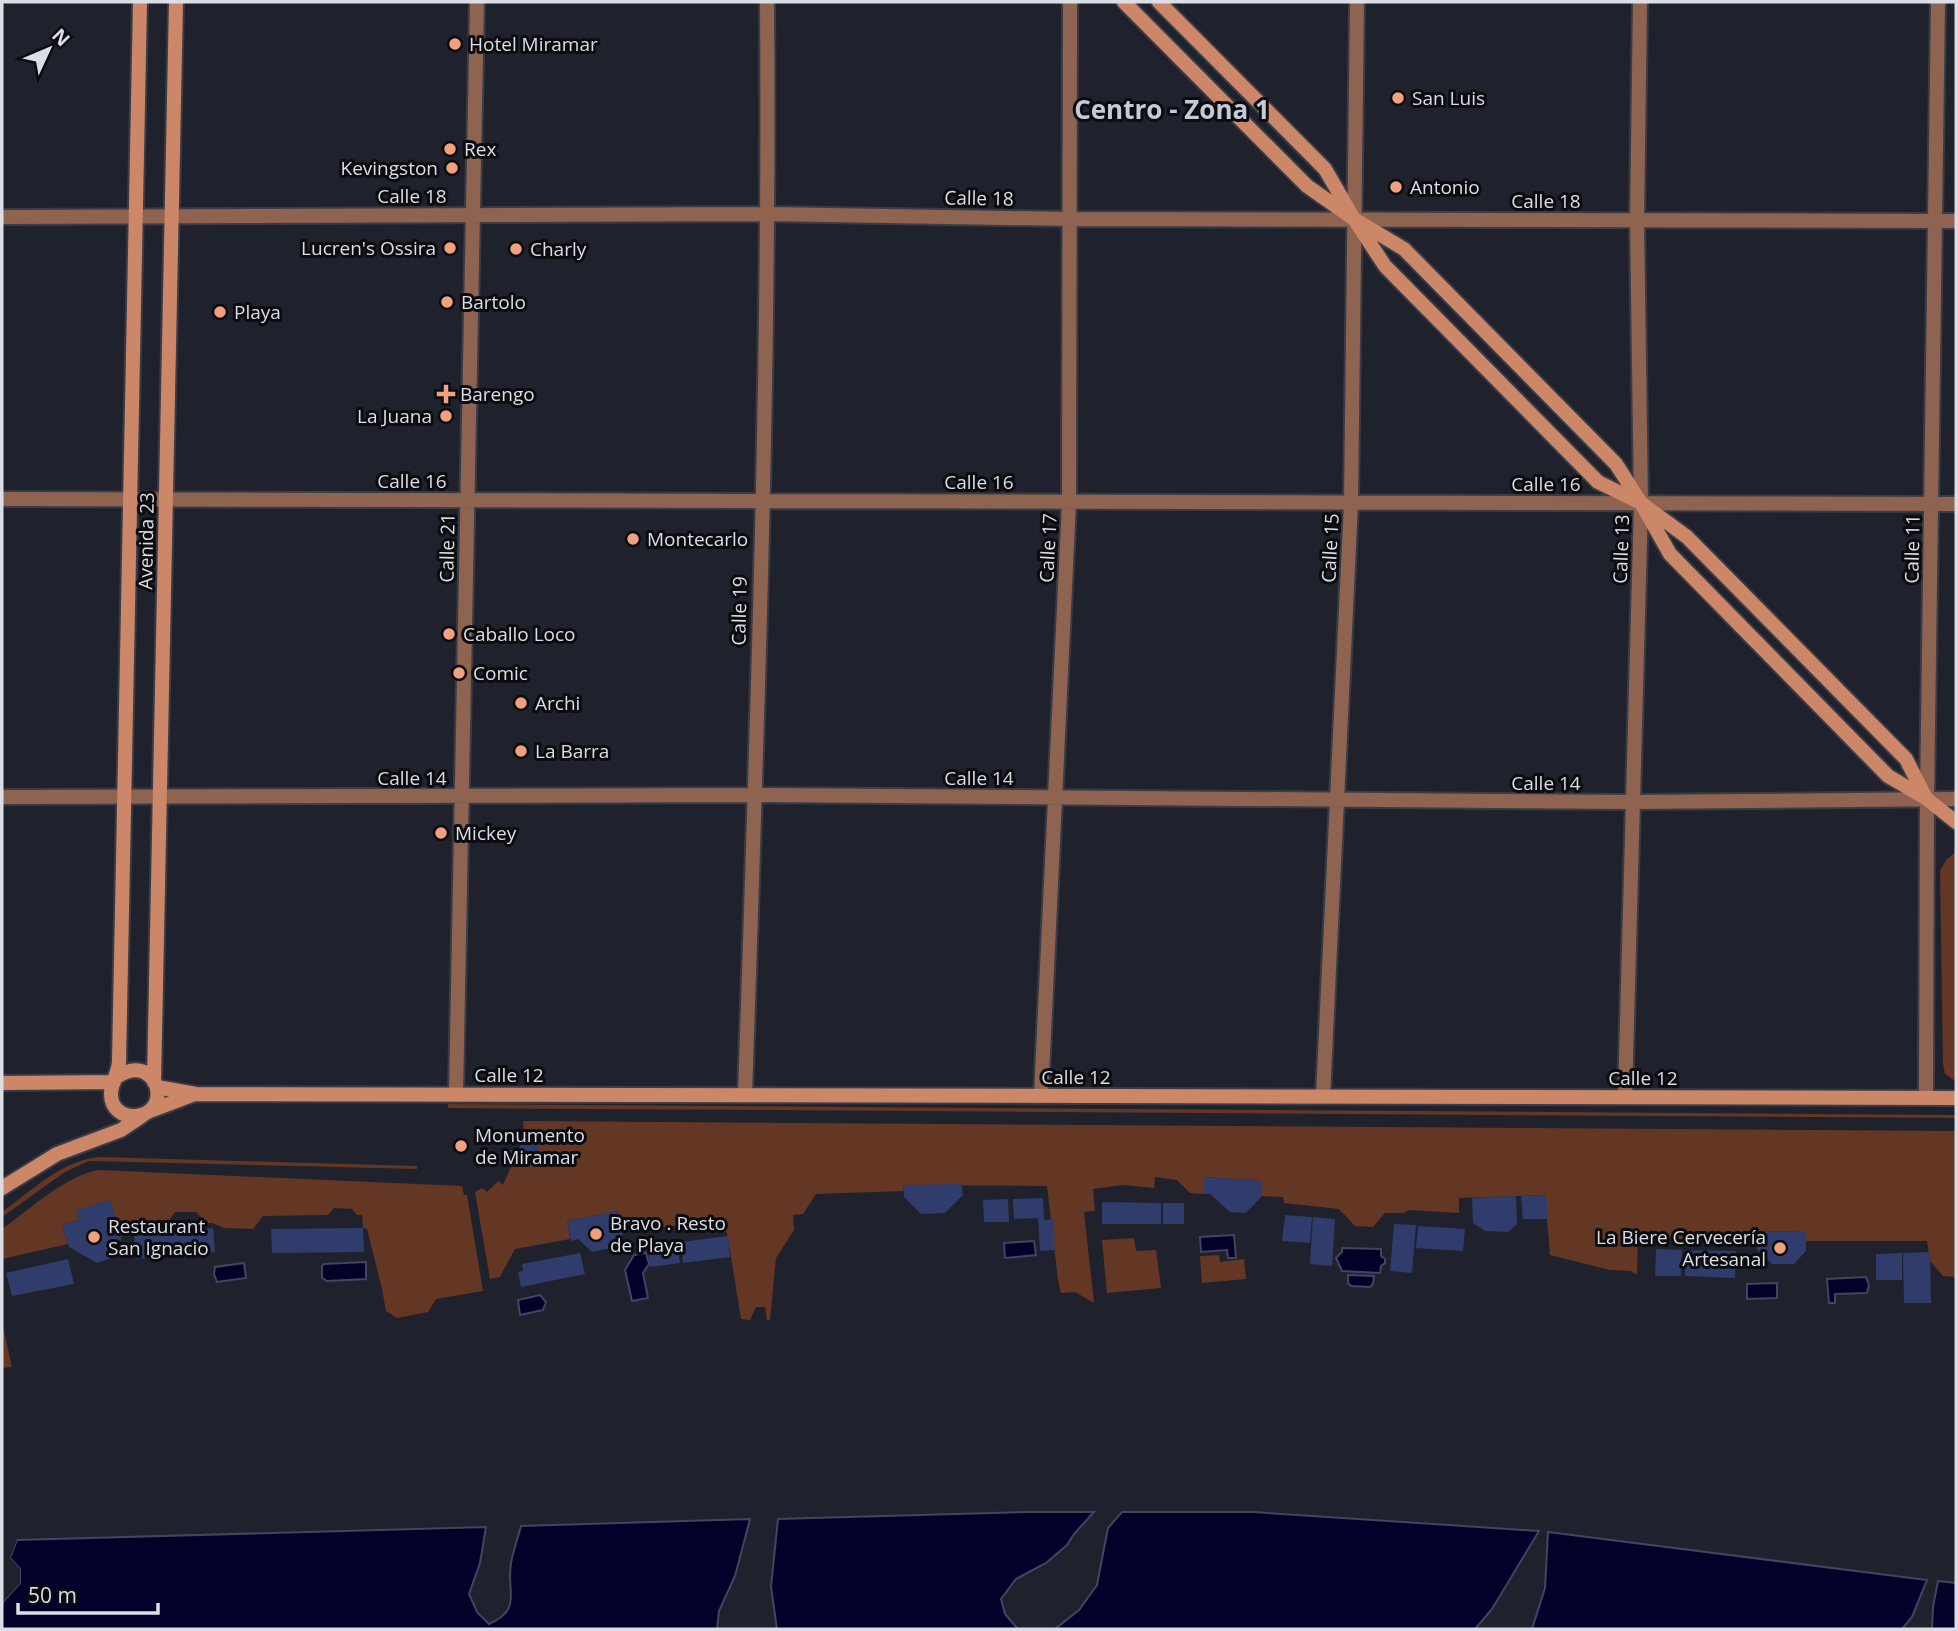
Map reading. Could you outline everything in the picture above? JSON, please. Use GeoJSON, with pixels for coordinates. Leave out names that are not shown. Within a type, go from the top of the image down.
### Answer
{"type":"FeatureCollection","features":[{"type":"Feature","properties":{"kind":"main road","name":"Avenida 23"},"geometry":{"type":"LineString","coordinates":[[116,1079],[140,2]]}},
{"type":"Feature","properties":{"kind":"main road","name":"Avenida 23"},"geometry":{"type":"LineString","coordinates":[[156,1084],[176,2]]}},
{"type":"Feature","properties":{"kind":"main road"},"geometry":{"type":"LineString","coordinates":[[1124,2],[1307,186],[1404,249],[1616,464],[1670,554],[1888,776],[1927,799],[1956,822]]}},
{"type":"Feature","properties":{"kind":"main road"},"geometry":{"type":"LineString","coordinates":[[1159,2],[1325,169],[1385,266],[1598,482],[1641,503],[1687,537],[1906,759],[1927,799]]}},
{"type":"Feature","properties":{"kind":"main road"},"geometry":{"type":"LineString","coordinates":[[2,1083],[116,1079],[124,1073],[137,1070],[149,1076],[156,1084],[157,1100],[146,1113],[128,1116],[116,1109],[111,1096],[116,1079]]}},
{"type":"Feature","properties":{"kind":"main road","name":"Calle 12"},"geometry":{"type":"LineString","coordinates":[[156,1084],[196,1094],[1956,1098]]}},
{"type":"Feature","properties":{"kind":"main road","name":"Calle 12"},"geometry":{"type":"LineString","coordinates":[[2,1188],[57,1154],[121,1130],[146,1113],[196,1094]]}},
{"type":"Feature","properties":{"kind":"street","name":"Calle 21"},"geometry":{"type":"LineString","coordinates":[[456,1094],[477,2]]}},
{"type":"Feature","properties":{"kind":"street","name":"Calle 19"},"geometry":{"type":"LineString","coordinates":[[745,1095],[769,214],[767,2]]}},
{"type":"Feature","properties":{"kind":"street","name":"Calle 17"},"geometry":{"type":"LineString","coordinates":[[1041,1096],[1069,502],[1070,2]]}},
{"type":"Feature","properties":{"kind":"street","name":"Calle 15"},"geometry":{"type":"LineString","coordinates":[[1323,1096],[1351,503],[1357,2]]}},
{"type":"Feature","properties":{"kind":"street","name":"Calle 13"},"geometry":{"type":"LineString","coordinates":[[1625,1097],[1641,503],[1637,220],[1640,2]]}},
{"type":"Feature","properties":{"kind":"street","name":"Calle 11"},"geometry":{"type":"LineString","coordinates":[[1926,1098],[1927,799],[1938,2]]}},
{"type":"Feature","properties":{"kind":"street","name":"Calle 18"},"geometry":{"type":"LineString","coordinates":[[2,217],[769,214],[1070,219],[1956,221]]}},
{"type":"Feature","properties":{"kind":"street","name":"Calle 16"},"geometry":{"type":"LineString","coordinates":[[2,499],[1956,504]]}},
{"type":"Feature","properties":{"kind":"street","name":"Calle 14"},"geometry":{"type":"LineString","coordinates":[[2,797],[755,795],[1632,802],[1956,799]]}},
{"type":"Feature","properties":{"kind":"shaded area"},"geometry":{"type":"Polygon","coordinates":[[[1956,852],[1954,1080],[1945,1074],[1943,1064],[1940,871],[1946,860],[1956,852]]]}},
{"type":"Feature","properties":{"kind":"shaded area"},"geometry":{"type":"Polygon","coordinates":[[[448,1104],[1956,1115],[1956,1118],[448,1108],[448,1104]]]}},
{"type":"Feature","properties":{"kind":"shaded area"},"geometry":{"type":"Polygon","coordinates":[[[523,1121],[1956,1131],[1955,1277],[1943,1276],[1930,1261],[1927,1241],[1806,1241],[1806,1232],[1748,1231],[1747,1242],[1638,1237],[1637,1275],[1631,1271],[1610,1270],[1550,1255],[1545,1195],[1459,1198],[1459,1213],[1409,1210],[1403,1213],[1385,1213],[1373,1227],[1355,1226],[1339,1209],[1284,1203],[1283,1197],[1262,1196],[1262,1181],[1204,1177],[1204,1194],[1190,1193],[1177,1180],[1155,1177],[1154,1188],[1123,1185],[1093,1189],[1095,1211],[1084,1212],[1094,1303],[1075,1292],[1061,1293],[1047,1186],[903,1185],[903,1191],[816,1194],[803,1214],[793,1215],[794,1230],[776,1258],[770,1320],[767,1320],[765,1307],[756,1307],[750,1320],[741,1319],[727,1232],[718,1233],[717,1228],[709,1228],[705,1223],[622,1231],[618,1211],[567,1221],[570,1239],[515,1249],[500,1277],[490,1279],[475,1192],[482,1188],[487,1192],[498,1181],[503,1185],[511,1167],[539,1164],[525,1140],[523,1121]]]}},
{"type":"Feature","properties":{"kind":"shaded area"},"geometry":{"type":"Polygon","coordinates":[[[100,1157],[417,1166],[417,1169],[89,1161],[65,1172],[2,1217],[2,1212],[60,1170],[86,1159],[100,1157]]]}},
{"type":"Feature","properties":{"kind":"shaded area"},"geometry":{"type":"Polygon","coordinates":[[[100,1170],[462,1186],[464,1195],[467,1195],[483,1291],[436,1299],[428,1312],[397,1318],[386,1311],[367,1229],[363,1228],[362,1215],[357,1215],[352,1209],[334,1208],[328,1215],[263,1216],[253,1229],[224,1228],[206,1223],[196,1212],[175,1212],[169,1220],[118,1225],[110,1200],[77,1210],[79,1220],[62,1225],[68,1244],[2,1259],[2,1229],[62,1185],[100,1170]]]}},
{"type":"Feature","properties":{"kind":"shaded area"},"geometry":{"type":"Polygon","coordinates":[[[1134,1238],[1136,1251],[1156,1250],[1161,1288],[1107,1293],[1102,1240],[1134,1238]]]}},
{"type":"Feature","properties":{"kind":"shaded area"},"geometry":{"type":"Polygon","coordinates":[[[1219,1255],[1220,1262],[1244,1259],[1246,1279],[1202,1283],[1200,1256],[1219,1255]]]}},
{"type":"Feature","properties":{"kind":"shaded area"},"geometry":{"type":"Polygon","coordinates":[[[2,1322],[12,1367],[2,1368],[2,1322]]]}},
{"type":"Feature","properties":{"kind":"water"},"geometry":{"type":"Polygon","coordinates":[[[1234,1235],[1236,1258],[1228,1258],[1227,1250],[1201,1252],[1200,1237],[1234,1235]]]}},
{"type":"Feature","properties":{"kind":"water"},"geometry":{"type":"Polygon","coordinates":[[[1034,1241],[1036,1255],[1005,1258],[1004,1243],[1034,1241]]]}},
{"type":"Feature","properties":{"kind":"water"},"geometry":{"type":"Polygon","coordinates":[[[1342,1248],[1381,1249],[1385,1263],[1381,1266],[1380,1273],[1342,1271],[1336,1258],[1342,1248]]]}},
{"type":"Feature","properties":{"kind":"water"},"geometry":{"type":"Polygon","coordinates":[[[646,1253],[649,1264],[643,1273],[648,1298],[632,1301],[625,1270],[634,1255],[646,1253]]]}},
{"type":"Feature","properties":{"kind":"water"},"geometry":{"type":"Polygon","coordinates":[[[366,1262],[366,1279],[327,1281],[322,1278],[324,1264],[366,1262]]]}},
{"type":"Feature","properties":{"kind":"water"},"geometry":{"type":"Polygon","coordinates":[[[244,1263],[246,1278],[217,1282],[215,1267],[244,1263]]]}},
{"type":"Feature","properties":{"kind":"water"},"geometry":{"type":"Polygon","coordinates":[[[1348,1275],[1374,1276],[1373,1284],[1370,1287],[1351,1286],[1348,1283],[1348,1275]]]}},
{"type":"Feature","properties":{"kind":"water"},"geometry":{"type":"Polygon","coordinates":[[[1866,1277],[1869,1285],[1867,1293],[1835,1294],[1835,1303],[1829,1303],[1827,1279],[1866,1277]]]}},
{"type":"Feature","properties":{"kind":"water"},"geometry":{"type":"Polygon","coordinates":[[[1777,1283],[1777,1298],[1747,1299],[1747,1284],[1777,1283]]]}},
{"type":"Feature","properties":{"kind":"water"},"geometry":{"type":"Polygon","coordinates":[[[540,1295],[546,1302],[543,1310],[520,1315],[518,1300],[540,1295]]]}},
{"type":"Feature","properties":{"kind":"water"},"geometry":{"type":"Polygon","coordinates":[[[1094,1512],[1067,1545],[1046,1563],[1016,1579],[1001,1599],[1005,1614],[1018,1629],[777,1629],[771,1587],[778,1519],[1094,1512]]]}},
{"type":"Feature","properties":{"kind":"water"},"geometry":{"type":"Polygon","coordinates":[[[1122,1512],[1253,1512],[1539,1531],[1492,1609],[1475,1629],[1055,1629],[1079,1610],[1097,1585],[1108,1528],[1122,1512]]]}},
{"type":"Feature","properties":{"kind":"water"},"geometry":{"type":"Polygon","coordinates":[[[750,1519],[735,1576],[719,1611],[717,1629],[2,1629],[2,1603],[20,1583],[20,1569],[10,1558],[17,1540],[486,1527],[480,1563],[469,1594],[477,1612],[489,1624],[500,1618],[510,1606],[511,1563],[521,1526],[750,1519]]]}},
{"type":"Feature","properties":{"kind":"water"},"geometry":{"type":"Polygon","coordinates":[[[1548,1532],[1927,1580],[1912,1617],[1902,1629],[1532,1629],[1545,1588],[1548,1532]]]}},
{"type":"Feature","properties":{"kind":"water"},"geometry":{"type":"Polygon","coordinates":[[[1938,1581],[1956,1583],[1956,1629],[1932,1629],[1938,1581]]]}},
{"type":"Feature","properties":{"kind":"pier"},"geometry":{"type":"Polygon","coordinates":[[[13,1540],[17,1540],[10,1558],[20,1569],[20,1583],[2,1603],[2,1597],[16,1582],[16,1571],[7,1558],[13,1540]]]}},
{"type":"Feature","properties":{"kind":"building"},"geometry":{"type":"Polygon","coordinates":[[[537,1138],[540,1164],[511,1167],[509,1150],[520,1149],[519,1140],[537,1138]]]}},
{"type":"Feature","properties":{"kind":"building"},"geometry":{"type":"Polygon","coordinates":[[[1204,1177],[1262,1181],[1262,1196],[1246,1213],[1230,1212],[1210,1194],[1204,1194],[1204,1177]]]}},
{"type":"Feature","properties":{"kind":"building"},"geometry":{"type":"Polygon","coordinates":[[[962,1184],[963,1195],[945,1213],[921,1214],[904,1197],[903,1185],[962,1184]]]}},
{"type":"Feature","properties":{"kind":"building"},"geometry":{"type":"Polygon","coordinates":[[[1546,1195],[1548,1219],[1523,1219],[1521,1196],[1546,1195]]]}},
{"type":"Feature","properties":{"kind":"building"},"geometry":{"type":"Polygon","coordinates":[[[1516,1196],[1517,1224],[1508,1232],[1485,1231],[1473,1223],[1472,1198],[1516,1196]]]}},
{"type":"Feature","properties":{"kind":"building"},"geometry":{"type":"Polygon","coordinates":[[[1043,1198],[1044,1220],[1053,1219],[1055,1250],[1040,1251],[1038,1218],[1014,1219],[1013,1199],[1043,1198]]]}},
{"type":"Feature","properties":{"kind":"building"},"geometry":{"type":"Polygon","coordinates":[[[1008,1199],[1009,1222],[984,1222],[983,1200],[1008,1199]]]}},
{"type":"Feature","properties":{"kind":"building"},"geometry":{"type":"Polygon","coordinates":[[[110,1200],[122,1236],[115,1257],[97,1263],[69,1247],[62,1225],[79,1220],[76,1210],[110,1200]]]}},
{"type":"Feature","properties":{"kind":"building"},"geometry":{"type":"Polygon","coordinates":[[[1102,1202],[1161,1203],[1161,1224],[1102,1224],[1102,1202]]]}},
{"type":"Feature","properties":{"kind":"building"},"geometry":{"type":"Polygon","coordinates":[[[1163,1203],[1184,1203],[1184,1224],[1163,1224],[1163,1203]]]}},
{"type":"Feature","properties":{"kind":"building","name":"Bravo . Resto de Playa"},"geometry":{"type":"Polygon","coordinates":[[[618,1211],[623,1237],[617,1247],[592,1252],[578,1239],[571,1241],[567,1221],[618,1211]]]}},
{"type":"Feature","properties":{"kind":"building"},"geometry":{"type":"Polygon","coordinates":[[[1285,1215],[1312,1217],[1310,1243],[1282,1241],[1285,1215]]]}},
{"type":"Feature","properties":{"kind":"building"},"geometry":{"type":"Polygon","coordinates":[[[1313,1217],[1335,1219],[1332,1266],[1310,1264],[1313,1217]]]}},
{"type":"Feature","properties":{"kind":"building"},"geometry":{"type":"Polygon","coordinates":[[[1394,1224],[1416,1225],[1412,1273],[1390,1271],[1394,1224]]]}},
{"type":"Feature","properties":{"kind":"building"},"geometry":{"type":"Polygon","coordinates":[[[1418,1226],[1465,1229],[1463,1251],[1416,1248],[1418,1226]]]}},
{"type":"Feature","properties":{"kind":"building"},"geometry":{"type":"Polygon","coordinates":[[[213,1228],[215,1252],[136,1259],[134,1236],[213,1228]]]}},
{"type":"Feature","properties":{"kind":"building"},"geometry":{"type":"Polygon","coordinates":[[[363,1228],[364,1252],[272,1253],[271,1229],[363,1228]]]}},
{"type":"Feature","properties":{"kind":"building"},"geometry":{"type":"Polygon","coordinates":[[[1757,1231],[1806,1232],[1806,1251],[1794,1264],[1772,1264],[1757,1249],[1757,1231]]]}},
{"type":"Feature","properties":{"kind":"building"},"geometry":{"type":"Polygon","coordinates":[[[728,1236],[730,1257],[683,1263],[681,1242],[728,1236]]]}},
{"type":"Feature","properties":{"kind":"building"},"geometry":{"type":"Polygon","coordinates":[[[677,1242],[680,1263],[650,1267],[647,1246],[677,1242]]]}},
{"type":"Feature","properties":{"kind":"building"},"geometry":{"type":"Polygon","coordinates":[[[1656,1249],[1682,1250],[1681,1276],[1655,1276],[1656,1249]]]}},
{"type":"Feature","properties":{"kind":"building"},"geometry":{"type":"Polygon","coordinates":[[[1685,1250],[1736,1251],[1735,1278],[1685,1276],[1685,1250]]]}},
{"type":"Feature","properties":{"kind":"building"},"geometry":{"type":"Polygon","coordinates":[[[1930,1252],[1931,1303],[1904,1303],[1903,1253],[1930,1252]]]}},
{"type":"Feature","properties":{"kind":"building"},"geometry":{"type":"Polygon","coordinates":[[[580,1253],[585,1274],[521,1287],[518,1272],[523,1271],[522,1264],[580,1253]]]}},
{"type":"Feature","properties":{"kind":"building"},"geometry":{"type":"Polygon","coordinates":[[[1902,1253],[1902,1280],[1876,1280],[1876,1254],[1902,1253]]]}},
{"type":"Feature","properties":{"kind":"building"},"geometry":{"type":"Polygon","coordinates":[[[68,1259],[74,1284],[12,1296],[6,1273],[68,1259]]]}},
{"type":"Feature","properties":{"kind":"place","name":"Hotel Miramar"},"geometry":{"type":"Point","coordinates":[455,44]}},
{"type":"Feature","properties":{"kind":"place","name":"San Luis"},"geometry":{"type":"Point","coordinates":[1398,98]}},
{"type":"Feature","properties":{"kind":"place","name":"Rex"},"geometry":{"type":"Point","coordinates":[450,149]}},
{"type":"Feature","properties":{"kind":"place","name":"Kevingston"},"geometry":{"type":"Point","coordinates":[452,168]}},
{"type":"Feature","properties":{"kind":"place","name":"Antonio"},"geometry":{"type":"Point","coordinates":[1396,187]}},
{"type":"Feature","properties":{"kind":"place","name":"Lucren's Ossira"},"geometry":{"type":"Point","coordinates":[450,248]}},
{"type":"Feature","properties":{"kind":"place","name":"Charly"},"geometry":{"type":"Point","coordinates":[516,249]}},
{"type":"Feature","properties":{"kind":"place","name":"Bartolo"},"geometry":{"type":"Point","coordinates":[447,302]}},
{"type":"Feature","properties":{"kind":"place","name":"Playa"},"geometry":{"type":"Point","coordinates":[220,312]}},
{"type":"Feature","properties":{"kind":"place","name":"Barengo"},"geometry":{"type":"Point","coordinates":[446,394]}},
{"type":"Feature","properties":{"kind":"place","name":"La Juana"},"geometry":{"type":"Point","coordinates":[446,416]}},
{"type":"Feature","properties":{"kind":"place","name":"Montecarlo"},"geometry":{"type":"Point","coordinates":[633,539]}},
{"type":"Feature","properties":{"kind":"place","name":"Caballo Loco"},"geometry":{"type":"Point","coordinates":[449,634]}},
{"type":"Feature","properties":{"kind":"place","name":"Comic"},"geometry":{"type":"Point","coordinates":[459,673]}},
{"type":"Feature","properties":{"kind":"place","name":"Archi"},"geometry":{"type":"Point","coordinates":[521,703]}},
{"type":"Feature","properties":{"kind":"place","name":"La Barra"},"geometry":{"type":"Point","coordinates":[521,751]}},
{"type":"Feature","properties":{"kind":"place","name":"Mickey"},"geometry":{"type":"Point","coordinates":[441,833]}},
{"type":"Feature","properties":{"kind":"place","name":"Monumento de Miramar"},"geometry":{"type":"Point","coordinates":[461,1146]}},
{"type":"Feature","properties":{"kind":"place","name":"Bravo . Resto de Playa"},"geometry":{"type":"Point","coordinates":[596,1234]}},
{"type":"Feature","properties":{"kind":"place","name":"Restaurant San Ignacio"},"geometry":{"type":"Point","coordinates":[94,1237]}},
{"type":"Feature","properties":{"kind":"place","name":"La Biere Cervecería Artesanal"},"geometry":{"type":"Point","coordinates":[1780,1248]}},
{"type":"Feature","properties":{"kind":"district","name":"Centro - Zona 1"},"geometry":{"type":"Point","coordinates":[1172,109]}}]}
